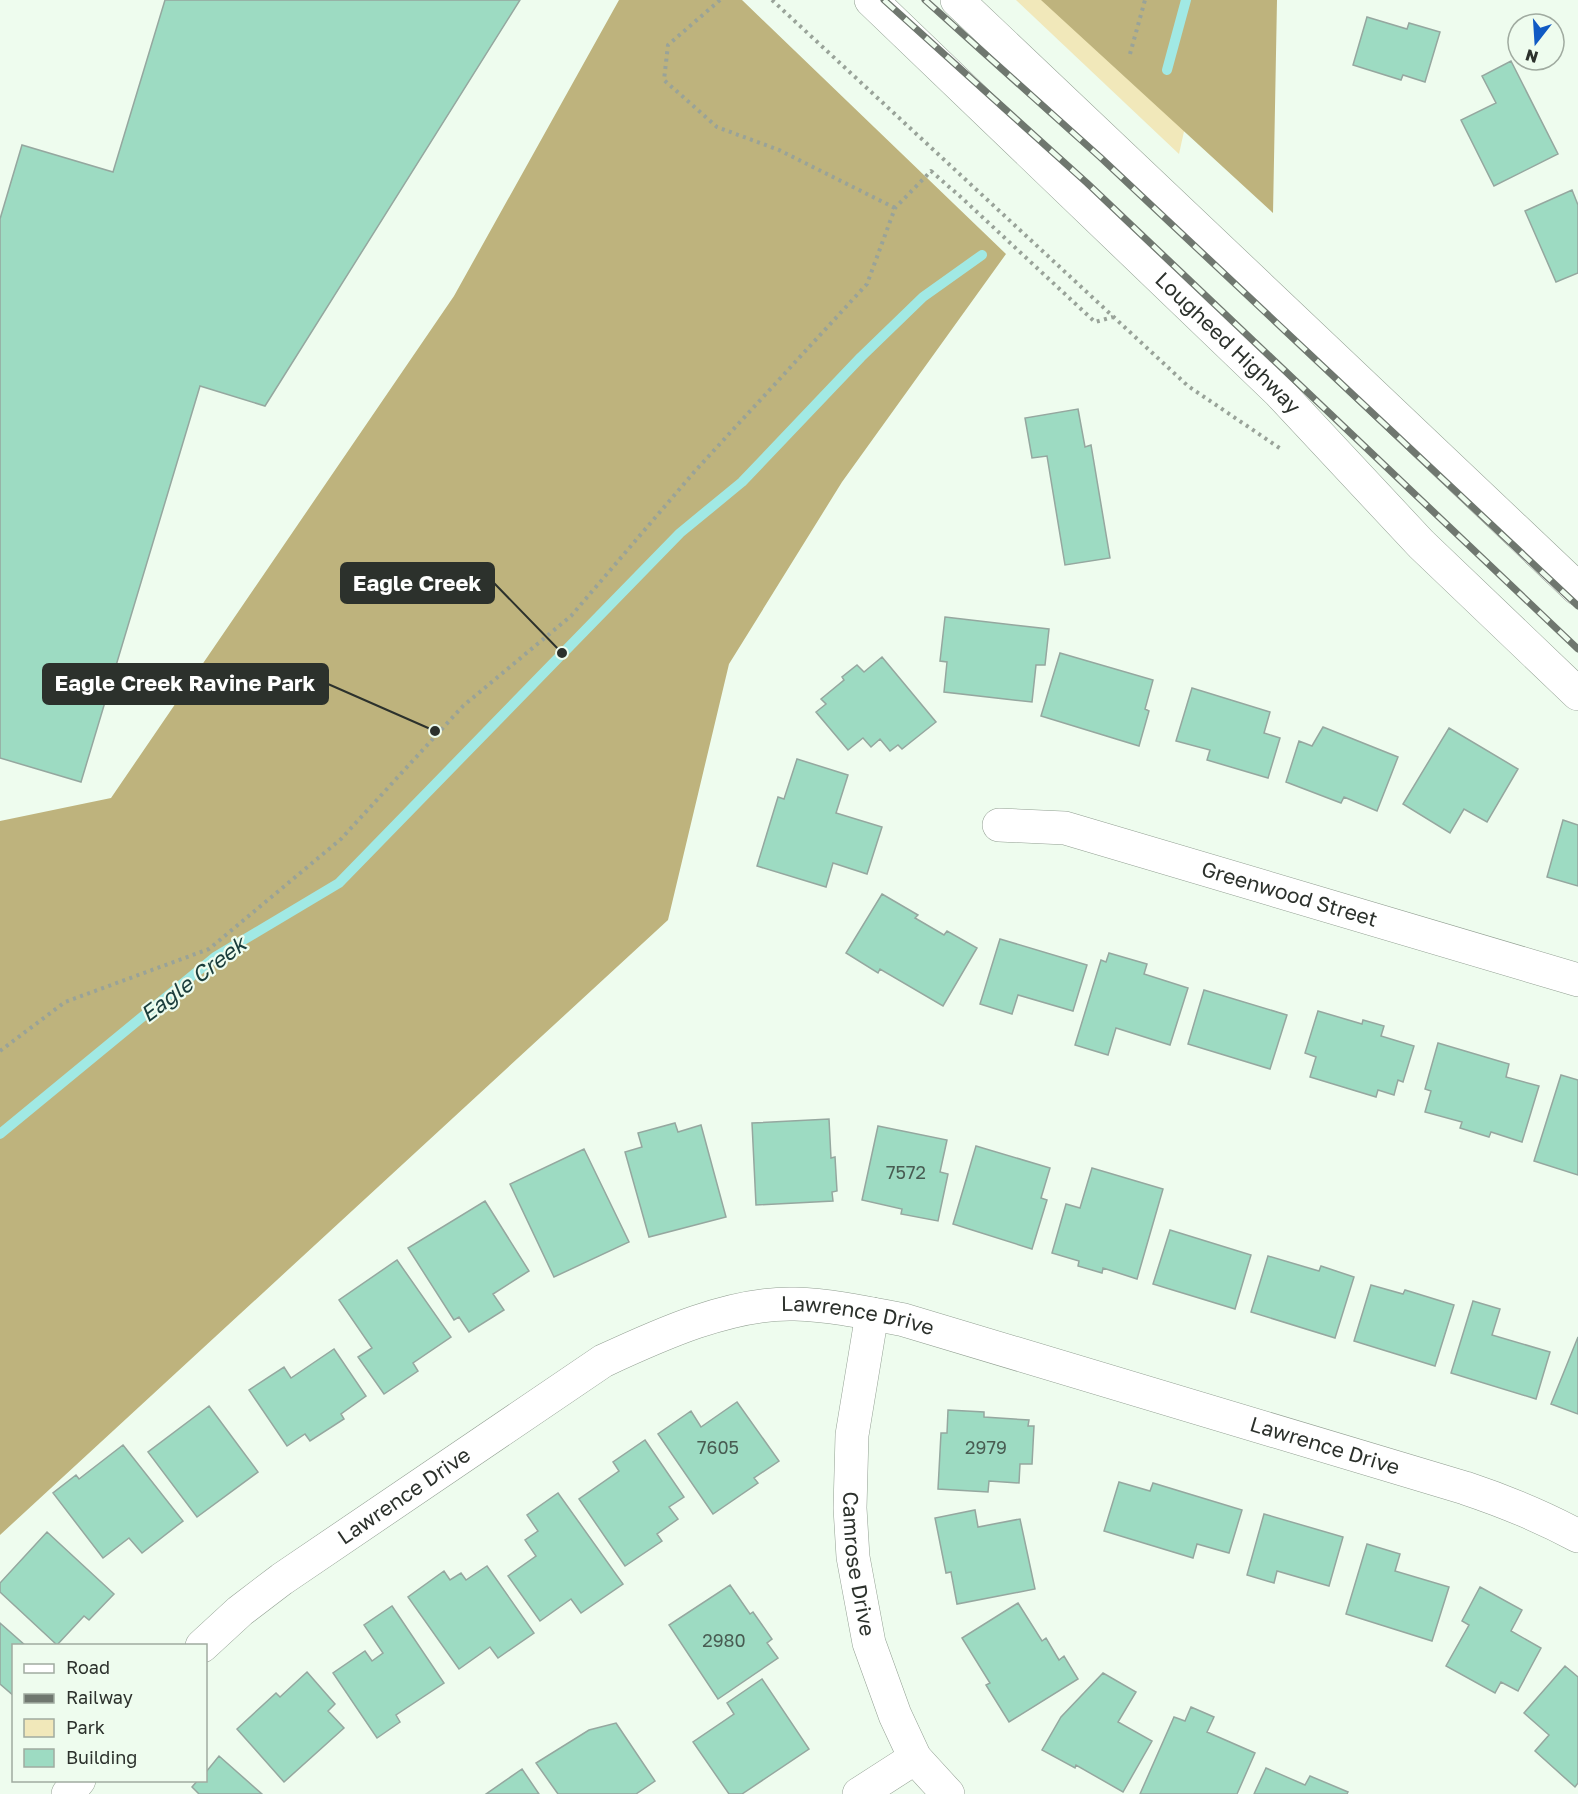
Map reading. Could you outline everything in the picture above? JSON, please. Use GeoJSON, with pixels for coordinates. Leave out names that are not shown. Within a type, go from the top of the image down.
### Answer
{"type":"FeatureCollection","features":[{"type":"Feature","properties":{"kind":"street","name":"Lougheed Highway"},"geometry":{"type":"LineString","coordinates":[[870,0],[1278,391],[1420,544],[1578,694]]}},
{"type":"Feature","properties":{"kind":"street"},"geometry":{"type":"LineString","coordinates":[[957,0],[1578,589]]}},
{"type":"Feature","properties":{"kind":"street","name":"Greenwood Street"},"geometry":{"type":"LineString","coordinates":[[999,825],[1065,828],[1578,980]]}},
{"type":"Feature","properties":{"kind":"street","name":"Lawrence Drive"},"geometry":{"type":"LineString","coordinates":[[204,1644],[240,1611],[282,1579],[603,1361],[650,1339],[702,1321],[756,1308],[793,1304],[904,1320],[1465,1488],[1547,1519],[1578,1536]]}},
{"type":"Feature","properties":{"kind":"street","name":"Camrose Drive"},"geometry":{"type":"LineString","coordinates":[[872,1314],[852,1436],[850,1508],[853,1557],[869,1643],[891,1706],[915,1758],[948,1794]]}},
{"type":"Feature","properties":{"kind":"street"},"geometry":{"type":"LineString","coordinates":[[859,1794],[915,1758]]}},
{"type":"Feature","properties":{"kind":"street"},"geometry":{"type":"LineString","coordinates":[[68,1794],[78,1782]]}},
{"type":"Feature","properties":{"kind":"path"},"geometry":{"type":"LineString","coordinates":[[720,0],[668,45],[664,80],[717,127],[779,150],[895,208]]}},
{"type":"Feature","properties":{"kind":"path"},"geometry":{"type":"LineString","coordinates":[[772,0],[1188,386]]}},
{"type":"Feature","properties":{"kind":"path"},"geometry":{"type":"LineString","coordinates":[[1130,54],[1145,0]]}},
{"type":"Feature","properties":{"kind":"path"},"geometry":{"type":"LineString","coordinates":[[0,1051],[65,1002],[209,949],[341,839],[463,706],[571,616],[694,471],[867,284],[895,208],[931,171],[1095,322],[1113,317]]}},
{"type":"Feature","properties":{"kind":"green space"},"geometry":{"type":"Polygon","coordinates":[[[1016,0],[1213,0],[1179,154],[1016,0]]]}},
{"type":"Feature","properties":{"kind":"shaded area"},"geometry":{"type":"Polygon","coordinates":[[[619,0],[742,0],[1006,254],[842,482],[729,664],[668,920],[0,1535],[0,821],[111,798],[454,296],[619,0]]]}},
{"type":"Feature","properties":{"kind":"shaded area"},"geometry":{"type":"Polygon","coordinates":[[[1041,0],[1277,0],[1273,213],[1041,0]]]}},
{"type":"Feature","properties":{"kind":"building"},"geometry":{"type":"Polygon","coordinates":[[[165,0],[520,0],[265,406],[200,386],[81,782],[0,758],[0,219],[22,145],[113,172],[165,0]]]}},
{"type":"Feature","properties":{"kind":"building"},"geometry":{"type":"Polygon","coordinates":[[[1367,17],[1407,29],[1409,23],[1440,32],[1425,82],[1403,75],[1401,80],[1353,65],[1367,17]]]}},
{"type":"Feature","properties":{"kind":"building"},"geometry":{"type":"Polygon","coordinates":[[[1506,64],[1506,72],[1517,72],[1558,154],[1494,186],[1461,120],[1496,103],[1482,76],[1506,64]]]}},
{"type":"Feature","properties":{"kind":"building"},"geometry":{"type":"Polygon","coordinates":[[[1572,190],[1578,205],[1578,273],[1556,282],[1525,211],[1572,190]]]}},
{"type":"Feature","properties":{"kind":"building"},"geometry":{"type":"Polygon","coordinates":[[[1078,409],[1085,447],[1091,445],[1110,558],[1065,565],[1047,456],[1032,458],[1025,418],[1078,409]]]}},
{"type":"Feature","properties":{"kind":"building"},"geometry":{"type":"Polygon","coordinates":[[[945,617],[1049,629],[1045,665],[1036,665],[1032,702],[944,692],[947,662],[940,661],[945,617]]]}},
{"type":"Feature","properties":{"kind":"building"},"geometry":{"type":"Polygon","coordinates":[[[1060,653],[1153,680],[1145,709],[1149,711],[1139,746],[1041,716],[1060,653]]]}},
{"type":"Feature","properties":{"kind":"building"},"geometry":{"type":"Polygon","coordinates":[[[882,657],[936,722],[902,749],[898,745],[890,751],[880,739],[871,747],[863,738],[848,750],[816,712],[826,704],[821,699],[844,680],[842,677],[857,665],[864,672],[882,657]]]}},
{"type":"Feature","properties":{"kind":"building"},"geometry":{"type":"Polygon","coordinates":[[[1192,688],[1270,712],[1264,733],[1280,738],[1268,778],[1207,760],[1210,750],[1176,741],[1192,688]]]}},
{"type":"Feature","properties":{"kind":"building"},"geometry":{"type":"Polygon","coordinates":[[[1323,727],[1398,757],[1377,811],[1344,797],[1341,803],[1286,782],[1299,741],[1312,746],[1323,727]]]}},
{"type":"Feature","properties":{"kind":"building"},"geometry":{"type":"Polygon","coordinates":[[[1449,728],[1518,769],[1487,822],[1464,809],[1450,833],[1403,804],[1449,728]]]}},
{"type":"Feature","properties":{"kind":"building"},"geometry":{"type":"Polygon","coordinates":[[[797,759],[848,775],[836,813],[882,827],[867,874],[833,863],[826,887],[757,866],[778,797],[784,799],[797,759]]]}},
{"type":"Feature","properties":{"kind":"building"},"geometry":{"type":"Polygon","coordinates":[[[1563,820],[1578,825],[1578,886],[1547,877],[1563,820]]]}},
{"type":"Feature","properties":{"kind":"building"},"geometry":{"type":"Polygon","coordinates":[[[882,894],[918,915],[915,918],[944,935],[947,931],[977,948],[943,1006],[880,969],[878,973],[846,953],[882,894]]]}},
{"type":"Feature","properties":{"kind":"building"},"geometry":{"type":"Polygon","coordinates":[[[1000,939],[1087,965],[1073,1011],[1018,995],[1012,1014],[980,1004],[1000,939]]]}},
{"type":"Feature","properties":{"kind":"building"},"geometry":{"type":"Polygon","coordinates":[[[1109,953],[1147,964],[1144,974],[1188,988],[1170,1045],[1116,1028],[1108,1055],[1075,1045],[1101,960],[1106,962],[1109,953]]]}},
{"type":"Feature","properties":{"kind":"building"},"geometry":{"type":"Polygon","coordinates":[[[1204,990],[1287,1015],[1270,1069],[1188,1044],[1204,990]]]}},
{"type":"Feature","properties":{"kind":"building"},"geometry":{"type":"Polygon","coordinates":[[[1318,1011],[1362,1024],[1363,1020],[1384,1026],[1381,1036],[1414,1046],[1403,1082],[1398,1080],[1394,1095],[1378,1090],[1376,1097],[1310,1077],[1316,1057],[1305,1053],[1318,1011]]]}},
{"type":"Feature","properties":{"kind":"building"},"geometry":{"type":"Polygon","coordinates":[[[1438,1043],[1509,1064],[1506,1077],[1539,1086],[1522,1142],[1491,1132],[1489,1137],[1460,1128],[1462,1122],[1425,1112],[1431,1091],[1425,1089],[1438,1043]]]}},
{"type":"Feature","properties":{"kind":"building"},"geometry":{"type":"Polygon","coordinates":[[[1561,1075],[1578,1080],[1578,1175],[1534,1161],[1561,1075]]]}},
{"type":"Feature","properties":{"kind":"building"},"geometry":{"type":"Polygon","coordinates":[[[829,1119],[831,1158],[835,1157],[837,1191],[832,1192],[833,1201],[756,1205],[752,1123],[829,1119]]]}},
{"type":"Feature","properties":{"kind":"building"},"geometry":{"type":"Polygon","coordinates":[[[675,1123],[678,1132],[701,1125],[726,1217],[649,1237],[625,1152],[642,1147],[638,1133],[675,1123]]]}},
{"type":"Feature","properties":{"kind":"building"},"geometry":{"type":"Polygon","coordinates":[[[878,1126],[947,1140],[940,1172],[948,1174],[938,1221],[901,1214],[902,1209],[862,1200],[878,1126]]]}},
{"type":"Feature","properties":{"kind":"building"},"geometry":{"type":"Polygon","coordinates":[[[976,1146],[1050,1168],[1041,1198],[1047,1200],[1032,1249],[953,1224],[976,1146]]]}},
{"type":"Feature","properties":{"kind":"building"},"geometry":{"type":"Polygon","coordinates":[[[584,1149],[629,1242],[554,1277],[510,1184],[584,1149]]]}},
{"type":"Feature","properties":{"kind":"building"},"geometry":{"type":"Polygon","coordinates":[[[1092,1168],[1163,1189],[1137,1279],[1103,1268],[1102,1273],[1078,1266],[1079,1261],[1052,1253],[1066,1204],[1080,1208],[1092,1168]]]}},
{"type":"Feature","properties":{"kind":"building"},"geometry":{"type":"Polygon","coordinates":[[[485,1201],[529,1271],[493,1294],[504,1310],[469,1332],[459,1317],[454,1320],[408,1248],[485,1201]]]}},
{"type":"Feature","properties":{"kind":"building"},"geometry":{"type":"Polygon","coordinates":[[[1170,1230],[1251,1255],[1235,1309],[1153,1284],[1170,1230]]]}},
{"type":"Feature","properties":{"kind":"building"},"geometry":{"type":"Polygon","coordinates":[[[1268,1256],[1319,1271],[1321,1266],[1354,1277],[1335,1338],[1251,1312],[1268,1256]]]}},
{"type":"Feature","properties":{"kind":"building"},"geometry":{"type":"Polygon","coordinates":[[[397,1260],[451,1337],[413,1363],[418,1371],[384,1394],[358,1357],[372,1348],[339,1300],[397,1260]]]}},
{"type":"Feature","properties":{"kind":"building"},"geometry":{"type":"Polygon","coordinates":[[[1371,1285],[1403,1294],[1405,1290],[1454,1305],[1435,1366],[1354,1341],[1371,1285]]]}},
{"type":"Feature","properties":{"kind":"building"},"geometry":{"type":"Polygon","coordinates":[[[1473,1301],[1500,1309],[1492,1335],[1550,1352],[1536,1399],[1451,1373],[1473,1301]]]}},
{"type":"Feature","properties":{"kind":"building"},"geometry":{"type":"Polygon","coordinates":[[[1578,1337],[1578,1414],[1551,1404],[1578,1337]]]}},
{"type":"Feature","properties":{"kind":"building"},"geometry":{"type":"Polygon","coordinates":[[[334,1349],[366,1396],[341,1414],[344,1419],[310,1441],[305,1434],[287,1446],[249,1390],[284,1367],[291,1378],[334,1349]]]}},
{"type":"Feature","properties":{"kind":"building"},"geometry":{"type":"Polygon","coordinates":[[[737,1402],[779,1461],[754,1478],[758,1483],[713,1514],[658,1434],[691,1411],[701,1427],[737,1402]]]}},
{"type":"Feature","properties":{"kind":"building"},"geometry":{"type":"Polygon","coordinates":[[[209,1406],[258,1472],[197,1517],[148,1452],[209,1406]]]}},
{"type":"Feature","properties":{"kind":"building"},"geometry":{"type":"Polygon","coordinates":[[[948,1410],[984,1412],[984,1417],[1029,1420],[1028,1426],[1034,1426],[1032,1464],[1020,1464],[1019,1483],[989,1481],[988,1492],[938,1489],[941,1433],[947,1433],[948,1410]]]}},
{"type":"Feature","properties":{"kind":"building"},"geometry":{"type":"Polygon","coordinates":[[[645,1440],[684,1497],[669,1507],[678,1519],[657,1534],[662,1541],[625,1566],[579,1499],[619,1471],[613,1462],[645,1440]]]}},
{"type":"Feature","properties":{"kind":"building"},"geometry":{"type":"Polygon","coordinates":[[[123,1445],[183,1521],[142,1553],[129,1538],[103,1558],[53,1493],[76,1475],[79,1479],[123,1445]]]}},
{"type":"Feature","properties":{"kind":"building"},"geometry":{"type":"Polygon","coordinates":[[[1119,1482],[1150,1491],[1153,1483],[1242,1510],[1229,1553],[1197,1544],[1193,1558],[1104,1531],[1119,1482]]]}},
{"type":"Feature","properties":{"kind":"building"},"geometry":{"type":"Polygon","coordinates":[[[558,1493],[623,1584],[581,1613],[571,1599],[540,1621],[508,1576],[536,1556],[525,1540],[538,1531],[527,1515],[558,1493]]]}},
{"type":"Feature","properties":{"kind":"building"},"geometry":{"type":"Polygon","coordinates":[[[975,1510],[978,1527],[1020,1519],[1035,1589],[957,1604],[951,1572],[946,1573],[935,1518],[975,1510]]]}},
{"type":"Feature","properties":{"kind":"building"},"geometry":{"type":"Polygon","coordinates":[[[1264,1514],[1343,1537],[1329,1586],[1277,1571],[1274,1583],[1247,1575],[1264,1514]]]}},
{"type":"Feature","properties":{"kind":"building"},"geometry":{"type":"Polygon","coordinates":[[[47,1532],[114,1594],[89,1620],[84,1616],[56,1644],[0,1592],[0,1583],[47,1532]]]}},
{"type":"Feature","properties":{"kind":"building"},"geometry":{"type":"Polygon","coordinates":[[[1367,1544],[1400,1554],[1395,1571],[1449,1587],[1432,1641],[1346,1614],[1367,1544]]]}},
{"type":"Feature","properties":{"kind":"building"},"geometry":{"type":"Polygon","coordinates":[[[487,1566],[534,1633],[498,1658],[490,1647],[459,1669],[408,1597],[444,1571],[450,1580],[461,1573],[466,1580],[487,1566]]]}},
{"type":"Feature","properties":{"kind":"building"},"geometry":{"type":"Polygon","coordinates":[[[730,1585],[750,1614],[753,1612],[772,1639],[767,1643],[778,1658],[718,1699],[669,1625],[730,1585]]]}},
{"type":"Feature","properties":{"kind":"building"},"geometry":{"type":"Polygon","coordinates":[[[1480,1587],[1522,1610],[1511,1631],[1541,1648],[1518,1691],[1501,1682],[1495,1693],[1446,1666],[1469,1625],[1462,1621],[1480,1587]]]}},
{"type":"Feature","properties":{"kind":"building"},"geometry":{"type":"Polygon","coordinates":[[[1018,1603],[1042,1641],[1046,1638],[1059,1660],[1064,1656],[1078,1679],[1009,1722],[986,1685],[990,1683],[962,1638],[1018,1603]]]}},
{"type":"Feature","properties":{"kind":"building"},"geometry":{"type":"Polygon","coordinates":[[[392,1606],[444,1683],[396,1715],[400,1722],[377,1738],[333,1673],[365,1651],[372,1661],[383,1653],[364,1625],[392,1606]]]}},
{"type":"Feature","properties":{"kind":"building"},"geometry":{"type":"Polygon","coordinates":[[[0,1623],[24,1644],[12,1644],[12,1694],[0,1684],[0,1623]]]}},
{"type":"Feature","properties":{"kind":"building"},"geometry":{"type":"Polygon","coordinates":[[[1565,1666],[1578,1677],[1578,1783],[1575,1787],[1535,1751],[1549,1735],[1524,1713],[1565,1666]]]}},
{"type":"Feature","properties":{"kind":"building"},"geometry":{"type":"Polygon","coordinates":[[[307,1672],[335,1704],[328,1711],[344,1728],[284,1782],[237,1729],[276,1693],[280,1697],[307,1672]]]}},
{"type":"Feature","properties":{"kind":"building"},"geometry":{"type":"Polygon","coordinates":[[[1103,1673],[1136,1692],[1118,1722],[1152,1741],[1123,1792],[1076,1765],[1075,1768],[1042,1750],[1061,1717],[1103,1673]]]}},
{"type":"Feature","properties":{"kind":"building"},"geometry":{"type":"Polygon","coordinates":[[[762,1679],[809,1749],[742,1794],[729,1794],[693,1742],[734,1714],[727,1703],[762,1679]]]}},
{"type":"Feature","properties":{"kind":"building"},"geometry":{"type":"Polygon","coordinates":[[[1191,1707],[1214,1717],[1207,1732],[1255,1753],[1237,1794],[1140,1794],[1174,1717],[1185,1721],[1191,1707]]]}},
{"type":"Feature","properties":{"kind":"building"},"geometry":{"type":"Polygon","coordinates":[[[616,1723],[655,1781],[636,1794],[558,1794],[536,1763],[589,1730],[616,1723]]]}},
{"type":"Feature","properties":{"kind":"building"},"geometry":{"type":"Polygon","coordinates":[[[219,1756],[262,1794],[199,1794],[192,1787],[196,1782],[207,1782],[207,1771],[219,1756]]]}},
{"type":"Feature","properties":{"kind":"building"},"geometry":{"type":"Polygon","coordinates":[[[1266,1768],[1305,1785],[1310,1776],[1348,1792],[1347,1794],[1254,1794],[1266,1768]]]}},
{"type":"Feature","properties":{"kind":"building"},"geometry":{"type":"Polygon","coordinates":[[[522,1769],[539,1794],[486,1794],[522,1769]]]}},
{"type":"Feature","properties":{"kind":"waterway","name":"Eagle Creek"},"geometry":{"type":"LineString","coordinates":[[1167,70],[1186,0]]}},
{"type":"Feature","properties":{"kind":"waterway","name":"Eagle Creek"},"geometry":{"type":"LineString","coordinates":[[0,1134],[215,957],[339,883],[680,533],[742,482],[861,357],[923,297],[982,255]]}},
{"type":"Feature","properties":{"kind":"railway"},"geometry":{"type":"LineString","coordinates":[[884,0],[1087,183],[1578,649]]}},
{"type":"Feature","properties":{"kind":"railway"},"geometry":{"type":"LineString","coordinates":[[925,0],[1100,157],[1578,606]]}},
{"type":"Feature","properties":{"kind":"place","name":"Eagle Creek"},"geometry":{"type":"Point","coordinates":[562,653]}},
{"type":"Feature","properties":{"kind":"place","name":"Eagle Creek Ravine Park"},"geometry":{"type":"Point","coordinates":[435,731]}}]}
